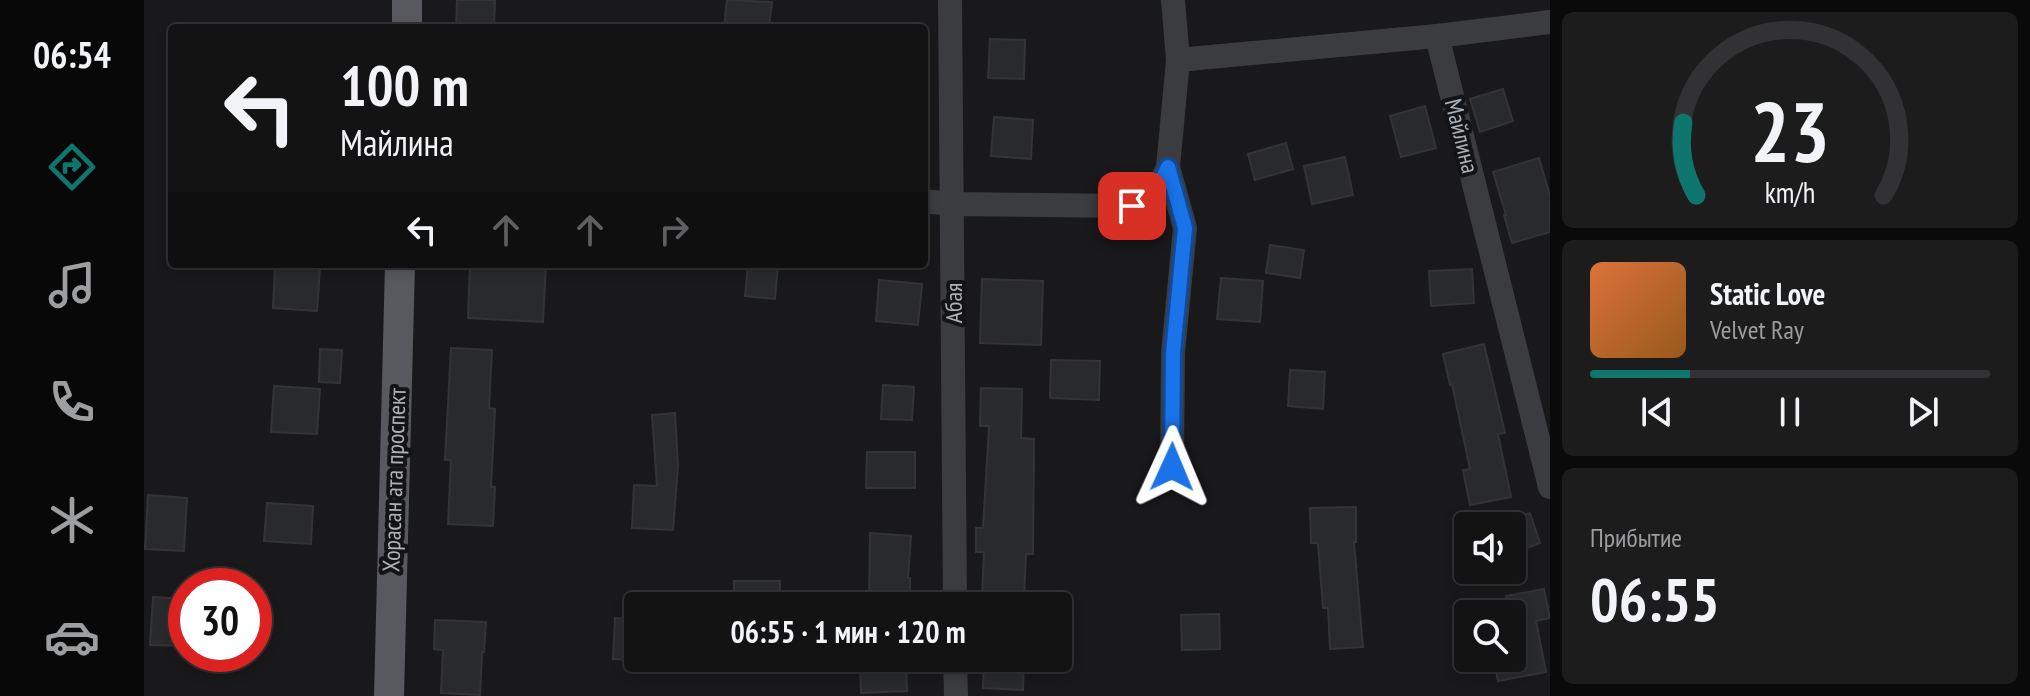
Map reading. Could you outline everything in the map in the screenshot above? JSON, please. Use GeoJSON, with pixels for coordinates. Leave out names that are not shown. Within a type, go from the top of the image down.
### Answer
{"type":"FeatureCollection","features":[{"type":"Feature","properties":{"kind":"main road"},"geometry":{"type":"LineString","coordinates":[[407,0],[407,24]]}},
{"type":"Feature","properties":{"kind":"main road","name":"Хорасан ата проспект"},"geometry":{"type":"LineString","coordinates":[[389,696],[400,268]]}},
{"type":"Feature","properties":{"kind":"street","name":"Абая"},"geometry":{"type":"LineString","coordinates":[[950,0],[955,592]]}},
{"type":"Feature","properties":{"kind":"street"},"geometry":{"type":"LineString","coordinates":[[928,201],[1132,206],[1156,193],[1168,167],[1178,60],[1173,0]]}},
{"type":"Feature","properties":{"kind":"street"},"geometry":{"type":"LineString","coordinates":[[1178,60],[1437,36],[1550,22]]}},
{"type":"Feature","properties":{"kind":"street","name":"Майлина"},"geometry":{"type":"LineString","coordinates":[[1437,36],[1550,487]]}},
{"type":"Feature","properties":{"kind":"street"},"geometry":{"type":"LineString","coordinates":[[1168,167],[1185,228],[1173,353],[1172,467]]}},
{"type":"Feature","properties":{"kind":"street"},"geometry":{"type":"LineString","coordinates":[[955,672],[956,696]]}},
{"type":"Feature","properties":{"kind":"building"},"geometry":{"type":"Polygon","coordinates":[[[457,0],[495,0],[494,24],[456,24],[457,0]]]}},
{"type":"Feature","properties":{"kind":"building"},"geometry":{"type":"Polygon","coordinates":[[[727,0],[772,2],[769,24],[724,24],[727,0]]]}},
{"type":"Feature","properties":{"kind":"building"},"geometry":{"type":"Polygon","coordinates":[[[990,39],[1025,40],[1024,79],[988,78],[990,39]]]}},
{"type":"Feature","properties":{"kind":"building"},"geometry":{"type":"Polygon","coordinates":[[[1503,89],[1513,121],[1480,132],[1470,99],[1503,89]]]}},
{"type":"Feature","properties":{"kind":"building"},"geometry":{"type":"Polygon","coordinates":[[[1425,106],[1436,148],[1401,157],[1390,116],[1425,106]]]}},
{"type":"Feature","properties":{"kind":"building"},"geometry":{"type":"Polygon","coordinates":[[[994,117],[1033,120],[1031,159],[991,156],[994,117]]]}},
{"type":"Feature","properties":{"kind":"building"},"geometry":{"type":"Polygon","coordinates":[[[1286,143],[1293,169],[1255,180],[1248,154],[1286,143]]]}},
{"type":"Feature","properties":{"kind":"building"},"geometry":{"type":"Polygon","coordinates":[[[1345,157],[1353,195],[1312,204],[1304,166],[1345,157]]]}},
{"type":"Feature","properties":{"kind":"building"},"geometry":{"type":"Polygon","coordinates":[[[1539,158],[1550,196],[1550,232],[1512,243],[1493,172],[1539,158]]]}},
{"type":"Feature","properties":{"kind":"building"},"geometry":{"type":"Polygon","coordinates":[[[1270,245],[1304,250],[1300,278],[1266,273],[1270,245]]]}},
{"type":"Feature","properties":{"kind":"building"},"geometry":{"type":"Polygon","coordinates":[[[275,268],[320,268],[317,311],[273,308],[275,268]]]}},
{"type":"Feature","properties":{"kind":"building"},"geometry":{"type":"Polygon","coordinates":[[[470,268],[546,268],[543,322],[468,318],[470,268]]]}},
{"type":"Feature","properties":{"kind":"building"},"geometry":{"type":"Polygon","coordinates":[[[748,268],[778,268],[775,299],[745,296],[748,268]]]}},
{"type":"Feature","properties":{"kind":"building"},"geometry":{"type":"Polygon","coordinates":[[[1472,269],[1474,303],[1431,306],[1429,271],[1472,269]]]}},
{"type":"Feature","properties":{"kind":"building"},"geometry":{"type":"Polygon","coordinates":[[[1221,278],[1263,281],[1260,322],[1217,319],[1221,278]]]}},
{"type":"Feature","properties":{"kind":"building"},"geometry":{"type":"Polygon","coordinates":[[[982,279],[1043,281],[1041,345],[980,343],[982,279]]]}},
{"type":"Feature","properties":{"kind":"building"},"geometry":{"type":"Polygon","coordinates":[[[879,280],[922,284],[918,325],[876,321],[879,280]]]}},
{"type":"Feature","properties":{"kind":"building"},"geometry":{"type":"Polygon","coordinates":[[[1484,344],[1505,433],[1498,434],[1511,497],[1470,505],[1463,470],[1470,469],[1443,354],[1484,344]]]}},
{"type":"Feature","properties":{"kind":"building"},"geometry":{"type":"Polygon","coordinates":[[[451,348],[492,350],[489,408],[495,409],[491,487],[495,487],[493,526],[448,524],[451,460],[445,460],[451,348]]]}},
{"type":"Feature","properties":{"kind":"building"},"geometry":{"type":"Polygon","coordinates":[[[320,349],[342,350],[340,383],[319,382],[320,349]]]}},
{"type":"Feature","properties":{"kind":"building"},"geometry":{"type":"Polygon","coordinates":[[[1051,360],[1100,361],[1099,400],[1050,398],[1051,360]]]}},
{"type":"Feature","properties":{"kind":"building"},"geometry":{"type":"Polygon","coordinates":[[[1290,370],[1325,372],[1323,409],[1288,406],[1290,370]]]}},
{"type":"Feature","properties":{"kind":"building"},"geometry":{"type":"Polygon","coordinates":[[[883,385],[914,387],[912,420],[881,419],[883,385]]]}},
{"type":"Feature","properties":{"kind":"building"},"geometry":{"type":"Polygon","coordinates":[[[274,386],[320,389],[317,434],[271,432],[274,386]]]}},
{"type":"Feature","properties":{"kind":"building"},"geometry":{"type":"Polygon","coordinates":[[[981,388],[1022,389],[1021,438],[1034,439],[1033,554],[1026,554],[1024,592],[982,592],[984,552],[976,552],[976,528],[983,528],[989,426],[980,426],[981,388]]]}},
{"type":"Feature","properties":{"kind":"building"},"geometry":{"type":"Polygon","coordinates":[[[675,413],[678,466],[673,530],[632,528],[634,485],[657,486],[652,415],[675,413]]]}},
{"type":"Feature","properties":{"kind":"building"},"geometry":{"type":"Polygon","coordinates":[[[867,452],[915,452],[915,488],[866,488],[867,452]]]}},
{"type":"Feature","properties":{"kind":"building"},"geometry":{"type":"Polygon","coordinates":[[[148,495],[187,498],[184,551],[145,549],[148,495]]]}},
{"type":"Feature","properties":{"kind":"building"},"geometry":{"type":"Polygon","coordinates":[[[267,503],[313,506],[311,544],[264,541],[267,503]]]}},
{"type":"Feature","properties":{"kind":"building"},"geometry":{"type":"Polygon","coordinates":[[[1356,507],[1354,542],[1363,647],[1330,649],[1328,608],[1323,608],[1318,543],[1311,543],[1310,508],[1356,507]]]}},
{"type":"Feature","properties":{"kind":"building"},"geometry":{"type":"Polygon","coordinates":[[[1530,513],[1540,543],[1526,548],[1526,515],[1530,513]]]}},
{"type":"Feature","properties":{"kind":"building"},"geometry":{"type":"Polygon","coordinates":[[[870,533],[911,536],[910,592],[869,592],[870,533]]]}},
{"type":"Feature","properties":{"kind":"building"},"geometry":{"type":"Polygon","coordinates":[[[734,581],[780,581],[780,592],[734,592],[734,581]]]}},
{"type":"Feature","properties":{"kind":"building"},"geometry":{"type":"Polygon","coordinates":[[[1544,589],[1550,618],[1536,621],[1546,672],[1498,681],[1496,672],[1526,672],[1526,600],[1507,600],[1506,596],[1544,589]]]}},
{"type":"Feature","properties":{"kind":"building"},"geometry":{"type":"Polygon","coordinates":[[[153,597],[168,598],[168,646],[150,645],[153,597]]]}},
{"type":"Feature","properties":{"kind":"building"},"geometry":{"type":"Polygon","coordinates":[[[1219,614],[1220,649],[1182,650],[1181,615],[1219,614]]]}},
{"type":"Feature","properties":{"kind":"building"},"geometry":{"type":"Polygon","coordinates":[[[615,618],[624,619],[624,659],[613,659],[615,618]]]}},
{"type":"Feature","properties":{"kind":"building"},"geometry":{"type":"Polygon","coordinates":[[[435,620],[486,622],[480,695],[441,693],[443,650],[434,649],[435,620]]]}},
{"type":"Feature","properties":{"kind":"building"},"geometry":{"type":"Polygon","coordinates":[[[860,672],[906,672],[907,691],[861,693],[860,672]]]}},
{"type":"Feature","properties":{"kind":"building"},"geometry":{"type":"Polygon","coordinates":[[[984,672],[1024,672],[1023,690],[983,688],[984,672]]]}},
{"type":"Feature","properties":{"kind":"route"},"geometry":{"type":"LineString","coordinates":[[1132,206],[1156,193],[1168,167],[1185,228],[1173,353],[1172,467]]}}]}
